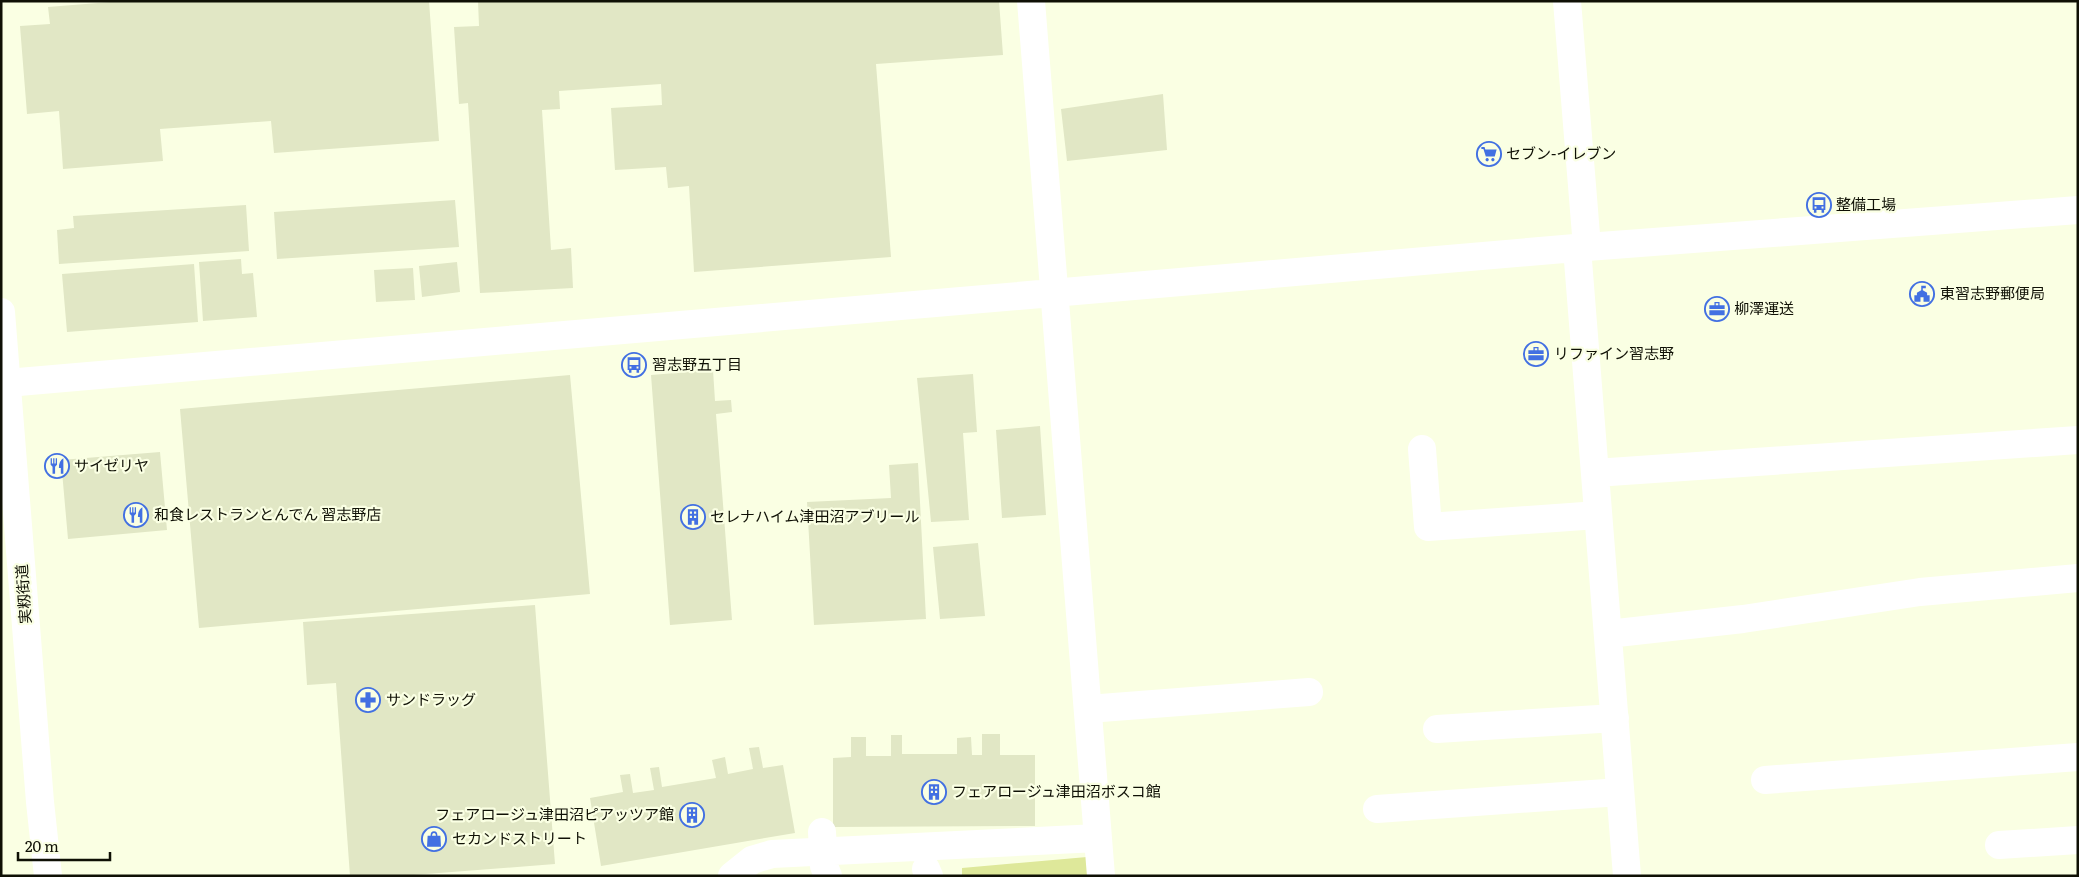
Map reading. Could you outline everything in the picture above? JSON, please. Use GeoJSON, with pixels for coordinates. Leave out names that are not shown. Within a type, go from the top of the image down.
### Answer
{"type":"FeatureCollection","features":[{"type":"Feature","properties":{"kind":"street"},"geometry":{"type":"LineString","coordinates":[[1031,1],[1101,876]]}},
{"type":"Feature","properties":{"kind":"street"},"geometry":{"type":"LineString","coordinates":[[1567,1],[1595,473],[1627,876]]}},
{"type":"Feature","properties":{"kind":"street"},"geometry":{"type":"LineString","coordinates":[[7,383],[1582,248],[2078,210]]}},
{"type":"Feature","properties":{"kind":"street","name":"実籾街道"},"geometry":{"type":"LineString","coordinates":[[1,312],[40,802],[48,876]]}},
{"type":"Feature","properties":{"kind":"street"},"geometry":{"type":"LineString","coordinates":[[1595,473],[2078,440]]}},
{"type":"Feature","properties":{"kind":"street"},"geometry":{"type":"LineString","coordinates":[[1422,449],[1428,527],[1598,515]]}},
{"type":"Feature","properties":{"kind":"street"},"geometry":{"type":"LineString","coordinates":[[1608,634],[1743,619],[1920,592],[2078,578]]}},
{"type":"Feature","properties":{"kind":"street"},"geometry":{"type":"LineString","coordinates":[[1088,709],[1309,692]]}},
{"type":"Feature","properties":{"kind":"street"},"geometry":{"type":"LineString","coordinates":[[1436,729],[1615,718]]}},
{"type":"Feature","properties":{"kind":"street"},"geometry":{"type":"LineString","coordinates":[[1765,780],[2078,757]]}},
{"type":"Feature","properties":{"kind":"street"},"geometry":{"type":"LineString","coordinates":[[1377,809],[1620,792]]}},
{"type":"Feature","properties":{"kind":"street"},"geometry":{"type":"LineString","coordinates":[[822,832],[824,866],[828,876]]}},
{"type":"Feature","properties":{"kind":"street"},"geometry":{"type":"LineString","coordinates":[[732,876],[752,860],[772,854],[1098,838]]}},
{"type":"Feature","properties":{"kind":"street"},"geometry":{"type":"LineString","coordinates":[[1999,846],[2078,840]]}},
{"type":"Feature","properties":{"kind":"green space"},"geometry":{"type":"Polygon","coordinates":[[[1087,857],[1088,876],[962,876],[962,868],[1087,857]]]}},
{"type":"Feature","properties":{"kind":"building"},"geometry":{"type":"Polygon","coordinates":[[[123,1],[429,1],[439,141],[274,153],[271,121],[160,129],[163,161],[63,169],[59,111],[27,114],[20,26],[50,24],[48,7],[123,1]]]}},
{"type":"Feature","properties":{"kind":"building"},"geometry":{"type":"Polygon","coordinates":[[[478,1],[999,1],[1003,55],[876,64],[891,257],[694,272],[689,186],[668,188],[666,167],[615,170],[611,108],[662,105],[661,84],[559,91],[560,109],[542,110],[551,250],[571,248],[573,288],[480,293],[468,103],[459,104],[454,27],[479,26],[478,1]]]}},
{"type":"Feature","properties":{"kind":"building"},"geometry":{"type":"Polygon","coordinates":[[[1163,94],[1167,150],[1067,161],[1061,109],[1163,94]]]}},
{"type":"Feature","properties":{"kind":"building"},"geometry":{"type":"Polygon","coordinates":[[[455,200],[459,247],[277,259],[274,212],[455,200]]]}},
{"type":"Feature","properties":{"kind":"building"},"geometry":{"type":"Polygon","coordinates":[[[246,205],[249,251],[59,264],[57,230],[74,228],[73,216],[246,205]]]}},
{"type":"Feature","properties":{"kind":"building"},"geometry":{"type":"Polygon","coordinates":[[[241,259],[242,274],[253,273],[257,317],[203,321],[199,262],[241,259]]]}},
{"type":"Feature","properties":{"kind":"building"},"geometry":{"type":"Polygon","coordinates":[[[457,262],[460,292],[422,297],[419,266],[457,262]]]}},
{"type":"Feature","properties":{"kind":"building"},"geometry":{"type":"Polygon","coordinates":[[[194,264],[198,322],[67,332],[62,274],[194,264]]]}},
{"type":"Feature","properties":{"kind":"building"},"geometry":{"type":"Polygon","coordinates":[[[413,268],[415,300],[376,302],[374,270],[413,268]]]}},
{"type":"Feature","properties":{"kind":"building","name":"セレナハイム津田沼アブリール"},"geometry":{"type":"Polygon","coordinates":[[[713,370],[715,401],[731,400],[732,412],[716,414],[732,620],[670,625],[651,375],[713,370]]]}},
{"type":"Feature","properties":{"kind":"building"},"geometry":{"type":"Polygon","coordinates":[[[973,374],[977,432],[963,433],[969,520],[931,522],[917,378],[973,374]]]}},
{"type":"Feature","properties":{"kind":"building"},"geometry":{"type":"Polygon","coordinates":[[[570,375],[590,594],[199,628],[180,409],[570,375]]]}},
{"type":"Feature","properties":{"kind":"building"},"geometry":{"type":"Polygon","coordinates":[[[1040,426],[1046,515],[1002,518],[996,430],[1040,426]]]}},
{"type":"Feature","properties":{"kind":"building"},"geometry":{"type":"Polygon","coordinates":[[[160,452],[167,530],[68,539],[61,460],[160,452]]]}},
{"type":"Feature","properties":{"kind":"building"},"geometry":{"type":"Polygon","coordinates":[[[918,463],[926,619],[814,625],[807,502],[891,498],[889,465],[918,463]]]}},
{"type":"Feature","properties":{"kind":"building"},"geometry":{"type":"Polygon","coordinates":[[[978,543],[985,616],[940,619],[933,547],[978,543]]]}},
{"type":"Feature","properties":{"kind":"building"},"geometry":{"type":"Polygon","coordinates":[[[535,605],[555,864],[400,876],[350,876],[336,683],[307,685],[303,622],[535,605]]]}},
{"type":"Feature","properties":{"kind":"building","name":"フェアロージュ津田沼ボスコ館"},"geometry":{"type":"Polygon","coordinates":[[[982,734],[1000,734],[1000,755],[1035,755],[1035,826],[833,827],[833,758],[851,757],[851,737],[866,737],[866,756],[891,756],[891,735],[902,735],[902,754],[957,754],[957,738],[971,737],[972,755],[982,755],[982,734]]]}},
{"type":"Feature","properties":{"kind":"building","name":"フェアロージュ津田沼ピアッツア館"},"geometry":{"type":"Polygon","coordinates":[[[759,747],[763,768],[783,765],[795,833],[601,866],[590,798],[623,792],[620,775],[630,774],[633,793],[654,790],[650,768],[659,767],[662,787],[716,778],[712,760],[725,757],[728,774],[753,769],[749,748],[759,747]]]}},
{"type":"Feature","properties":{"kind":"place","name":"セブン-イレブン"},"geometry":{"type":"Point","coordinates":[1489,154]}},
{"type":"Feature","properties":{"kind":"place","name":"整備工場"},"geometry":{"type":"Point","coordinates":[1819,205]}},
{"type":"Feature","properties":{"kind":"place","name":"東習志野郵便局"},"geometry":{"type":"Point","coordinates":[1922,294]}},
{"type":"Feature","properties":{"kind":"place","name":"柳澤運送"},"geometry":{"type":"Point","coordinates":[1717,309]}},
{"type":"Feature","properties":{"kind":"place","name":"リファイン習志野"},"geometry":{"type":"Point","coordinates":[1536,354]}},
{"type":"Feature","properties":{"kind":"place","name":"習志野五丁目"},"geometry":{"type":"Point","coordinates":[634,365]}},
{"type":"Feature","properties":{"kind":"place","name":"サイゼリヤ"},"geometry":{"type":"Point","coordinates":[57,466]}},
{"type":"Feature","properties":{"kind":"place","name":"和食レストランとんでん 習志野店"},"geometry":{"type":"Point","coordinates":[136,515]}},
{"type":"Feature","properties":{"kind":"place","name":"セレナハイム津田沼アブリール"},"geometry":{"type":"Point","coordinates":[693,517]}},
{"type":"Feature","properties":{"kind":"place","name":"サンドラッグ"},"geometry":{"type":"Point","coordinates":[368,700]}},
{"type":"Feature","properties":{"kind":"place","name":"フェアロージュ津田沼ボスコ館"},"geometry":{"type":"Point","coordinates":[934,792]}},
{"type":"Feature","properties":{"kind":"place","name":"フェアロージュ津田沼ピアッツア館"},"geometry":{"type":"Point","coordinates":[692,815]}},
{"type":"Feature","properties":{"kind":"place","name":"セカンドストリート"},"geometry":{"type":"Point","coordinates":[434,839]}}]}
